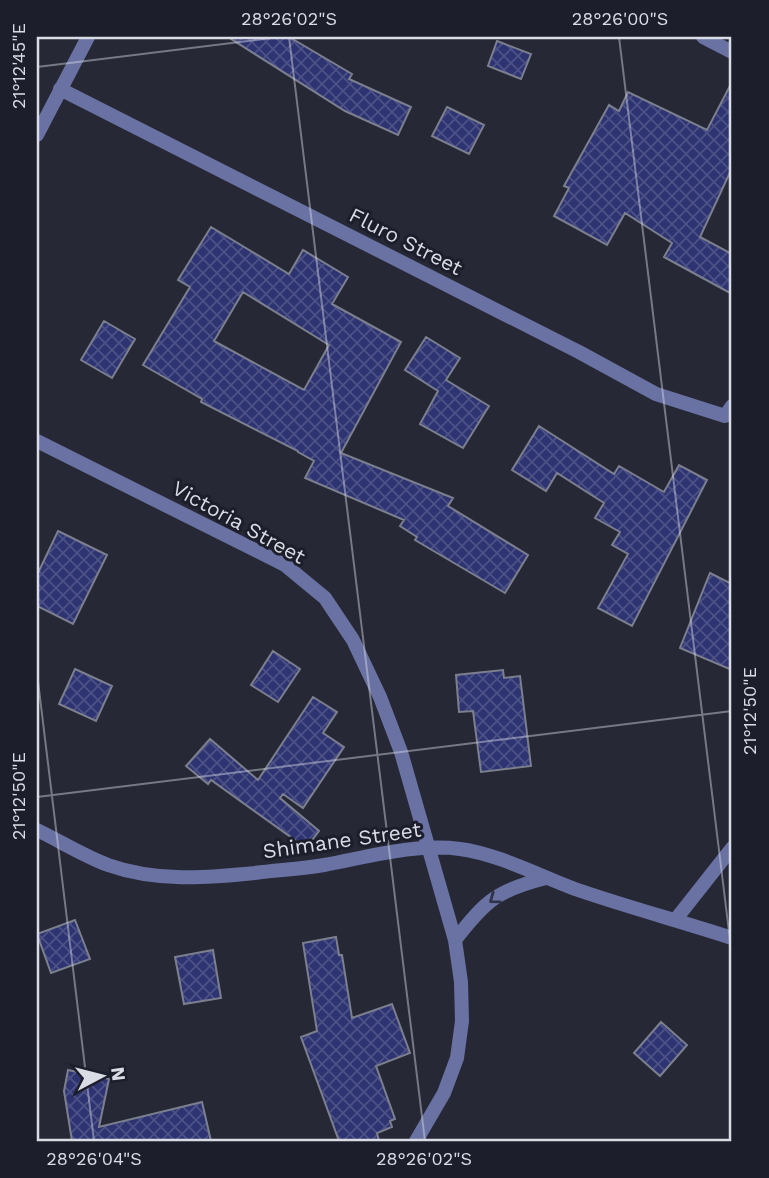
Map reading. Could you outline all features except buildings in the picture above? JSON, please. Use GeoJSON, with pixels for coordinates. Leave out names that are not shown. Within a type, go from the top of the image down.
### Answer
{"type":"FeatureCollection","features":[{"type":"Feature","properties":{"kind":"street"},"geometry":{"type":"LineString","coordinates":[[37,135],[88,37]]}},
{"type":"Feature","properties":{"kind":"street"},"geometry":{"type":"LineString","coordinates":[[703,37],[732,52]]}},
{"type":"Feature","properties":{"kind":"street","name":"Fluro Street"},"geometry":{"type":"LineString","coordinates":[[60,89],[579,352],[656,394],[725,416],[732,406]]}},
{"type":"Feature","properties":{"kind":"street","name":"Victoria Street"},"geometry":{"type":"LineString","coordinates":[[37,441],[285,565],[325,598],[353,640],[380,697],[401,752],[455,940],[461,982],[462,1021],[457,1058],[444,1093],[416,1141]]}},
{"type":"Feature","properties":{"kind":"street","name":"Shimane Street"},"geometry":{"type":"LineString","coordinates":[[37,830],[109,865],[173,878],[217,877],[306,868],[396,851],[461,849],[576,889],[732,938]]}},
{"type":"Feature","properties":{"kind":"street"},"geometry":{"type":"LineString","coordinates":[[676,919],[732,848]]}},
{"type":"Feature","properties":{"kind":"street"},"geometry":{"type":"LineString","coordinates":[[455,940],[474,915],[495,897],[516,886],[546,878]]}}]}
